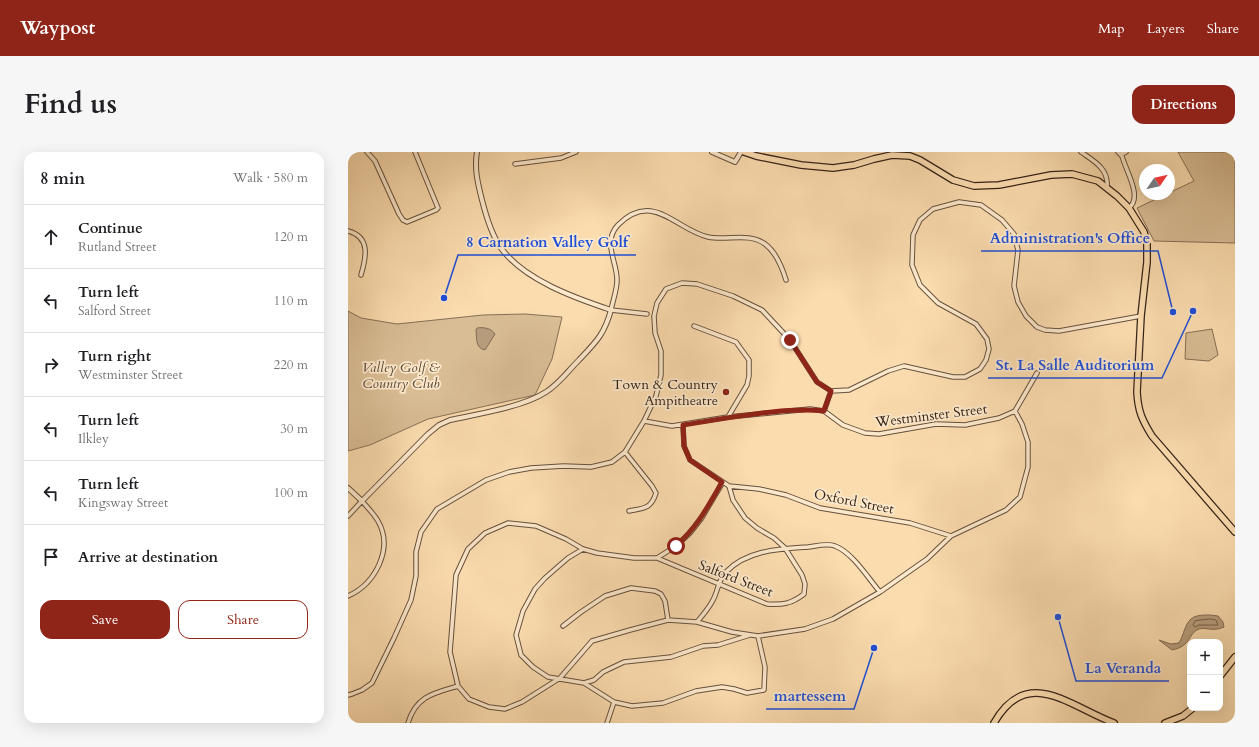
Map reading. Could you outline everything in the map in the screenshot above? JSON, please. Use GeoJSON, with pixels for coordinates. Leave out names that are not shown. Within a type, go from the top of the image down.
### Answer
{"type":"FeatureCollection","features":[{"type":"Feature","properties":{"kind":"main road"},"geometry":{"type":"LineString","coordinates":[[744,152],[756,156],[801,165],[833,168],[854,165],[892,155],[910,156],[920,160],[953,180],[974,186],[999,185],[1052,175],[1072,174],[1098,181],[1107,187],[1129,208],[1144,232],[1147,244],[1137,392],[1137,403],[1141,418],[1152,436],[1235,532]]}},
{"type":"Feature","properties":{"kind":"main road"},"geometry":{"type":"LineString","coordinates":[[1221,675],[1235,657]]}},
{"type":"Feature","properties":{"kind":"main road"},"geometry":{"type":"LineString","coordinates":[[994,723],[999,714],[1015,698],[1028,693],[1037,693],[1053,696],[1114,723]]}},
{"type":"Feature","properties":{"kind":"main road"},"geometry":{"type":"LineString","coordinates":[[1165,723],[1183,716],[1189,711]]}},
{"type":"Feature","properties":{"kind":"street"},"geometry":{"type":"LineString","coordinates":[[367,152],[375,162],[403,220],[407,222],[438,208],[415,152]]}},
{"type":"Feature","properties":{"kind":"street"},"geometry":{"type":"LineString","coordinates":[[477,152],[476,172],[485,212],[494,237],[501,248],[514,262],[538,279],[582,300],[611,310],[647,314]]}},
{"type":"Feature","properties":{"kind":"street"},"geometry":{"type":"LineString","coordinates":[[515,164],[561,158],[576,152]]}},
{"type":"Feature","properties":{"kind":"street"},"geometry":{"type":"LineString","coordinates":[[712,152],[735,162],[741,152]]}},
{"type":"Feature","properties":{"kind":"street"},"geometry":{"type":"LineString","coordinates":[[1082,152],[1102,168],[1107,179],[1107,187]]}},
{"type":"Feature","properties":{"kind":"street"},"geometry":{"type":"LineString","coordinates":[[1126,152],[1120,153],[1132,183],[1136,198],[1133,206],[1129,208]]}},
{"type":"Feature","properties":{"kind":"street"},"geometry":{"type":"LineString","coordinates":[[348,694],[362,690],[372,683],[394,638],[411,600],[416,576],[416,552],[421,532],[437,509],[486,480],[509,472],[538,467],[591,467],[612,462],[625,452],[644,421],[656,396],[661,374],[660,351],[655,333],[654,316],[657,303],[666,289],[682,283],[697,284],[733,296],[762,310],[790,340],[817,382],[831,391],[849,390],[888,371],[904,366],[965,377],[980,369],[983,364],[989,349],[987,339],[976,324],[938,303],[920,285],[912,265],[913,235],[920,220],[933,209],[959,202],[981,205],[1002,220],[1014,234],[1018,250],[1014,286],[1018,302],[1026,316],[1037,327],[1045,330],[1059,331],[1141,316]]}},
{"type":"Feature","properties":{"kind":"street"},"geometry":{"type":"LineString","coordinates":[[348,516],[428,434],[439,425],[450,420],[521,404],[534,399],[556,384],[598,340],[607,325],[617,280],[610,247],[610,240],[618,225],[633,215],[642,212],[653,212],[665,215],[692,231],[706,237],[719,239],[746,237],[758,240],[770,248],[783,270],[786,280]]}},
{"type":"Feature","properties":{"kind":"street"},"geometry":{"type":"LineString","coordinates":[[348,231],[358,236],[364,244],[366,257],[361,275]]}},
{"type":"Feature","properties":{"kind":"street"},"geometry":{"type":"LineString","coordinates":[[694,326],[736,342],[749,360],[749,376],[747,385],[728,417]]}},
{"type":"Feature","properties":{"kind":"street"},"geometry":{"type":"LineString","coordinates":[[722,482],[701,519],[690,533],[676,546],[657,558],[615,556],[583,548],[536,526],[508,522],[485,533],[468,549],[456,575],[450,652],[458,686],[470,699],[489,707],[505,709],[522,702],[560,678],[592,641],[668,620],[697,622],[732,632],[758,636],[805,629],[833,619],[880,592],[927,560],[951,536],[1006,510],[1020,497],[1028,467],[1028,442],[1022,424],[1015,411],[1037,373]]}},
{"type":"Feature","properties":{"kind":"street"},"geometry":{"type":"LineString","coordinates":[[644,421],[672,426],[728,417],[810,409],[824,411],[831,391]]}},
{"type":"Feature","properties":{"kind":"street","name":"Westminster Street"},"geometry":{"type":"LineString","coordinates":[[824,411],[844,425],[865,433],[879,434],[936,424],[965,425],[999,418],[1015,411]]}},
{"type":"Feature","properties":{"kind":"street"},"geometry":{"type":"LineString","coordinates":[[683,425],[684,446],[690,460],[729,486]]}},
{"type":"Feature","properties":{"kind":"street"},"geometry":{"type":"LineString","coordinates":[[625,452],[656,493],[654,502],[648,507],[629,511]]}},
{"type":"Feature","properties":{"kind":"street","name":"Oxford Street"},"geometry":{"type":"LineString","coordinates":[[729,486],[759,489],[786,495],[820,508],[910,523],[951,536]]}},
{"type":"Feature","properties":{"kind":"street","name":"Salford Street"},"geometry":{"type":"LineString","coordinates":[[657,558],[767,604],[778,605],[793,601],[804,594],[805,584],[802,575],[785,548],[774,538],[757,528],[745,518],[733,500],[729,486]]}},
{"type":"Feature","properties":{"kind":"street"},"geometry":{"type":"LineString","coordinates":[[348,488],[362,501],[378,520],[384,538],[382,558],[372,579],[356,593],[348,596]]}},
{"type":"Feature","properties":{"kind":"street"},"geometry":{"type":"LineString","coordinates":[[697,622],[714,599],[722,576],[735,564],[764,552],[785,548],[835,546],[850,555],[880,592]]}},
{"type":"Feature","properties":{"kind":"street"},"geometry":{"type":"LineString","coordinates":[[583,548],[555,569],[535,589],[523,611],[516,635],[521,655],[532,667],[548,677],[584,682],[594,680],[603,672],[624,662],[671,657],[703,646],[718,645],[752,635]]}},
{"type":"Feature","properties":{"kind":"street"},"geometry":{"type":"LineString","coordinates":[[563,626],[605,596],[631,588],[655,591],[664,596],[668,620]]}},
{"type":"Feature","properties":{"kind":"street"},"geometry":{"type":"LineString","coordinates":[[584,682],[614,702],[632,706],[663,703],[696,691],[722,687],[747,693],[764,690],[764,667],[758,636]]}},
{"type":"Feature","properties":{"kind":"street"},"geometry":{"type":"LineString","coordinates":[[408,723],[411,713],[422,700],[441,691],[458,686]]}},
{"type":"Feature","properties":{"kind":"street"},"geometry":{"type":"LineString","coordinates":[[607,723],[614,702]]}},
{"type":"Feature","properties":{"kind":"green space"},"geometry":{"type":"Polygon","coordinates":[[[1178,152],[1235,152],[1235,243],[1154,241],[1137,208],[1154,200],[1175,200],[1175,190],[1194,181],[1178,152]]]}},
{"type":"Feature","properties":{"kind":"green space","name":"Valley Golf & Country Club"},"geometry":{"type":"Polygon","coordinates":[[[348,311],[361,318],[397,324],[483,315],[525,314],[562,317],[552,359],[535,395],[428,419],[370,445],[348,451],[348,311]]]}},
{"type":"Feature","properties":{"kind":"green space"},"geometry":{"type":"Polygon","coordinates":[[[1212,329],[1218,355],[1209,361],[1185,359],[1186,333],[1212,329]]]}},
{"type":"Feature","properties":{"kind":"water"},"geometry":{"type":"Polygon","coordinates":[[[477,328],[487,328],[495,334],[485,350],[478,345],[477,328]]]}},
{"type":"Feature","properties":{"kind":"water"},"geometry":{"type":"Polygon","coordinates":[[[1202,615],[1218,616],[1223,622],[1224,627],[1216,629],[1199,629],[1187,639],[1187,642],[1183,646],[1172,650],[1159,640],[1171,644],[1179,643],[1191,619],[1202,615]]]}},
{"type":"Feature","properties":{"kind":"place","name":"8 Carnation Valley Golf"},"geometry":{"type":"Point","coordinates":[444,298]}},
{"type":"Feature","properties":{"kind":"place","name":"St. La Salle Auditorium"},"geometry":{"type":"Point","coordinates":[1193,311]}},
{"type":"Feature","properties":{"kind":"place","name":"Administration's Office"},"geometry":{"type":"Point","coordinates":[1173,312]}},
{"type":"Feature","properties":{"kind":"place","name":"Town & Country Ampitheatre"},"geometry":{"type":"Point","coordinates":[726,392]}},
{"type":"Feature","properties":{"kind":"place","name":"La Veranda"},"geometry":{"type":"Point","coordinates":[1058,617]}},
{"type":"Feature","properties":{"kind":"place","name":"martessem"},"geometry":{"type":"Point","coordinates":[874,648]}},
{"type":"Feature","properties":{"kind":"route"},"geometry":{"type":"LineString","coordinates":[[676,546],[690,533],[701,519],[722,482],[690,460],[684,446],[683,425],[728,417],[770,412],[810,409],[824,411],[831,391],[817,382],[790,340]]}}]}
